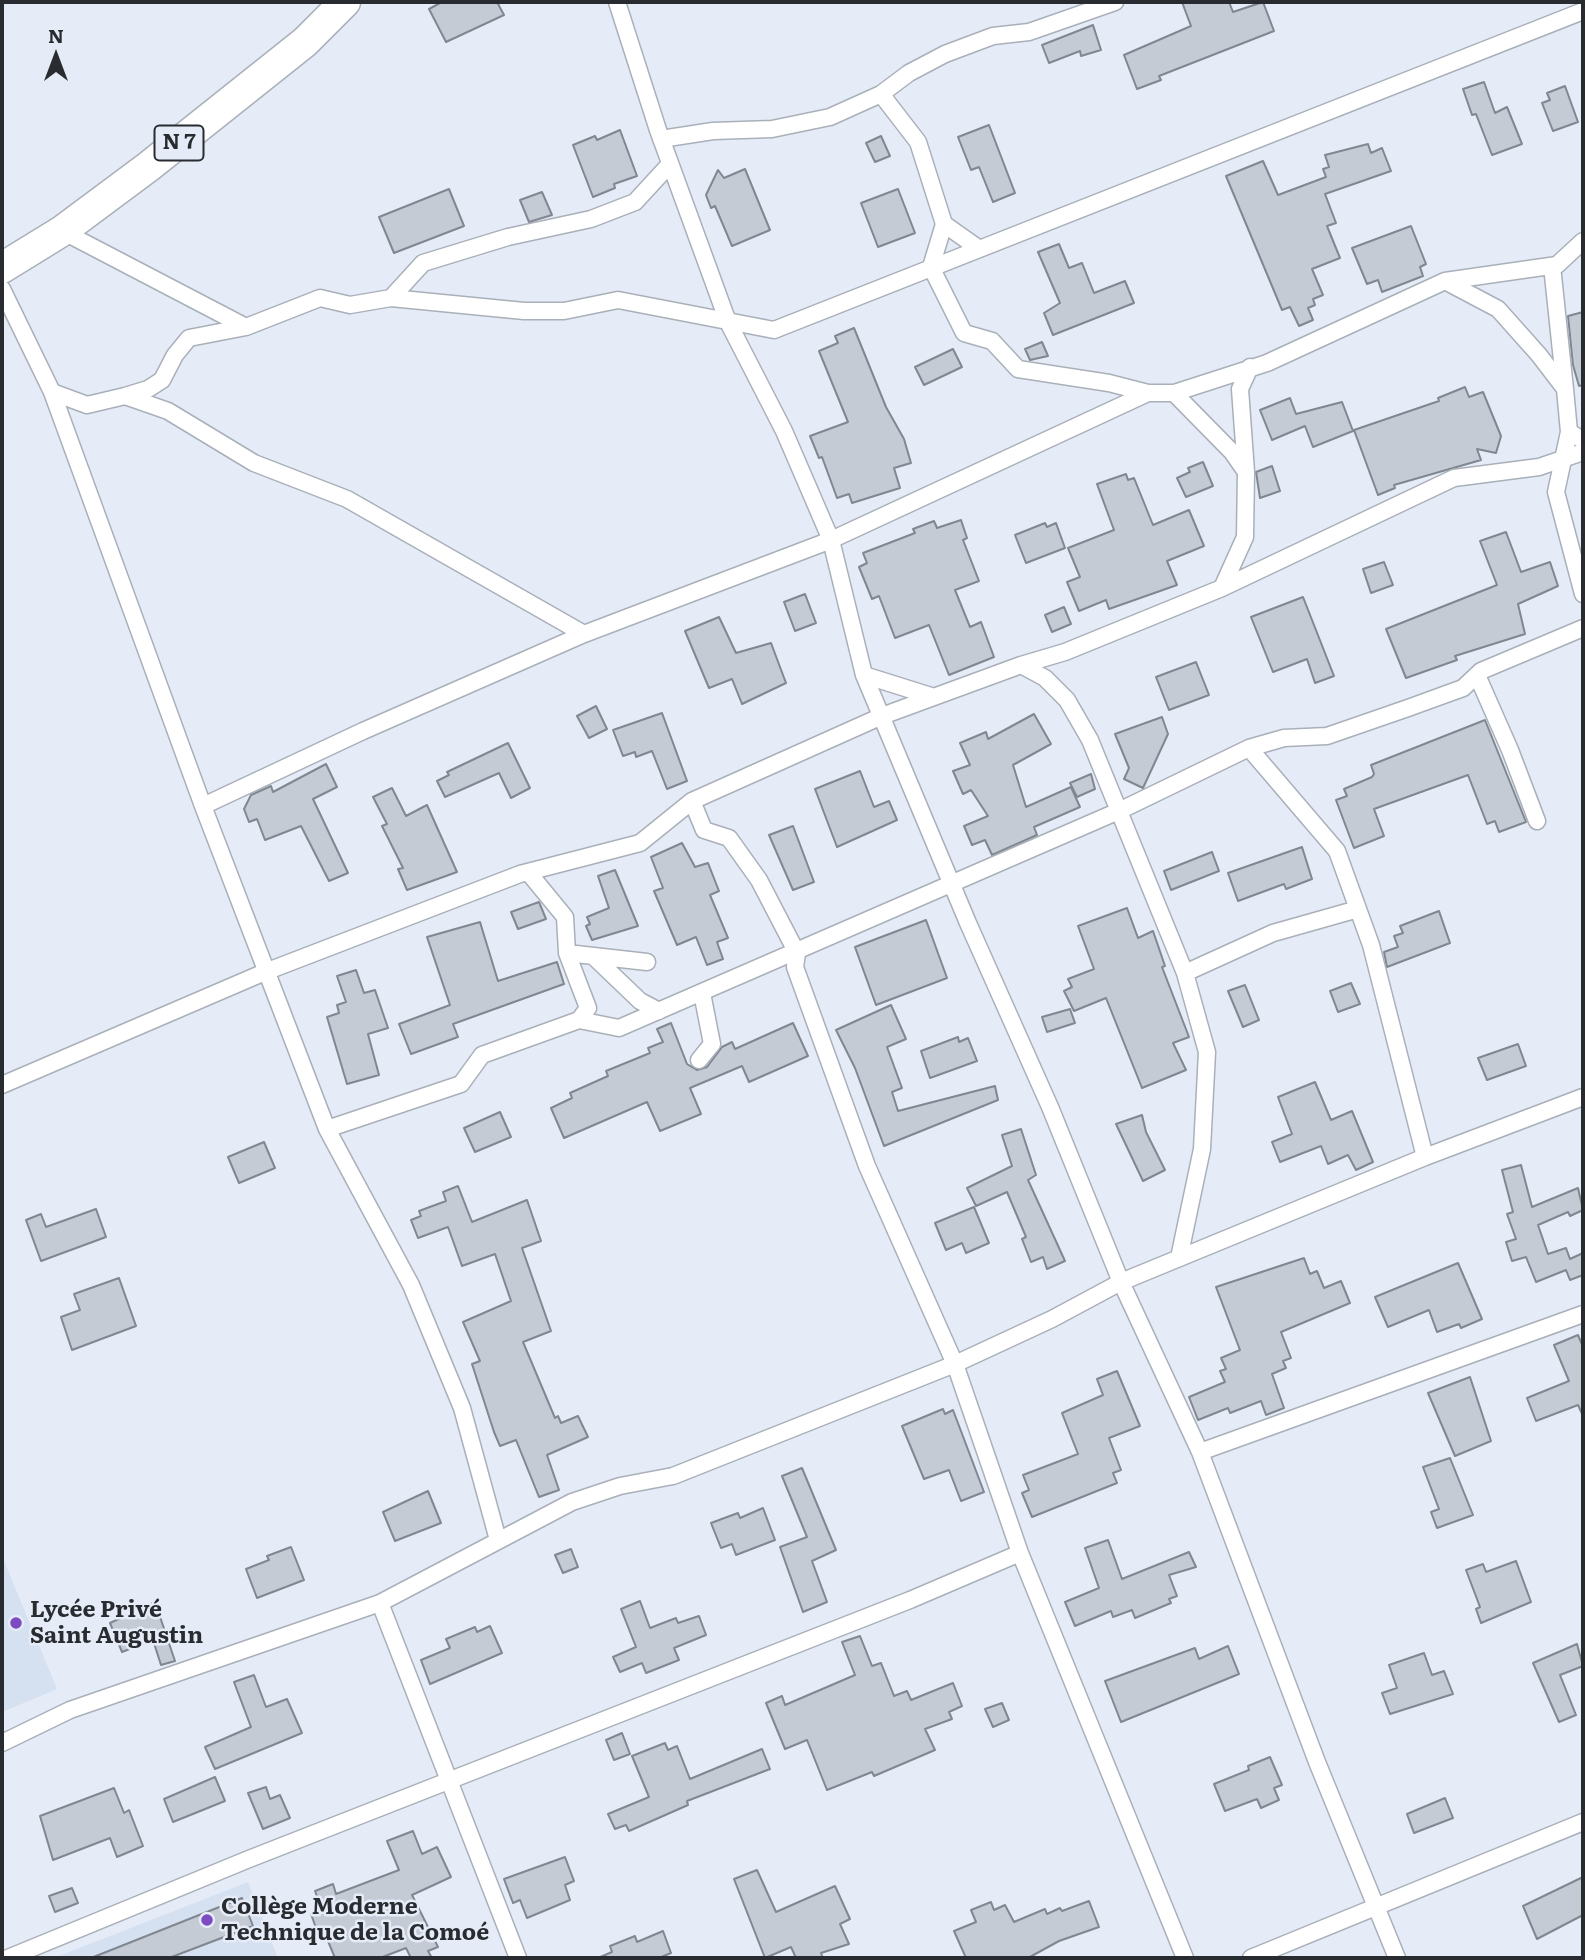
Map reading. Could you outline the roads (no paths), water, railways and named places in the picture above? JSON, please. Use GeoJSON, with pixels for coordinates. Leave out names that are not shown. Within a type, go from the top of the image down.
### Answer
{"type":"FeatureCollection","features":[{"type":"Feature","properties":{"kind":"highway","name":"N 7"},"geometry":{"type":"LineString","coordinates":[[2,268],[62,231],[253,84],[305,41],[345,2]]}},
{"type":"Feature","properties":{"kind":"street"},"geometry":{"type":"LineString","coordinates":[[617,2],[661,139],[728,322],[784,430],[831,540],[864,675],[1050,1107],[1121,1282],[1200,1452],[1317,1762],[1397,1958]]}},
{"type":"Feature","properties":{"kind":"street"},"geometry":{"type":"LineString","coordinates":[[661,139],[713,131],[772,129],[830,117],[881,93],[909,73],[945,54],[993,36],[1029,32],[1115,2]]}},
{"type":"Feature","properties":{"kind":"street"},"geometry":{"type":"LineString","coordinates":[[52,392],[87,405],[148,389],[162,380],[175,355],[189,338],[246,327],[320,298],[350,305],[391,298],[524,311],[564,311],[618,300],[774,330],[1583,11]]}},
{"type":"Feature","properties":{"kind":"street"},"geometry":{"type":"LineString","coordinates":[[881,93],[918,142],[944,224],[931,267],[964,333],[992,341],[1018,369],[1109,383],[1148,393],[1174,393],[1250,368],[1446,281],[1552,266],[1583,241]]}},
{"type":"Feature","properties":{"kind":"street"},"geometry":{"type":"LineString","coordinates":[[391,298],[423,264],[508,237],[591,219],[635,202],[670,164]]}},
{"type":"Feature","properties":{"kind":"street"},"geometry":{"type":"LineString","coordinates":[[944,224],[978,248]]}},
{"type":"Feature","properties":{"kind":"street"},"geometry":{"type":"LineString","coordinates":[[62,231],[246,327]]}},
{"type":"Feature","properties":{"kind":"street"},"geometry":{"type":"LineString","coordinates":[[1552,266],[1565,389],[1576,436],[1564,458],[1556,492],[1583,594]]}},
{"type":"Feature","properties":{"kind":"street"},"geometry":{"type":"LineString","coordinates":[[1446,281],[1497,309],[1565,389]]}},
{"type":"Feature","properties":{"kind":"street"},"geometry":{"type":"LineString","coordinates":[[2,289],[52,392],[203,806],[327,1129],[411,1285],[462,1408],[498,1539]]}},
{"type":"Feature","properties":{"kind":"street"},"geometry":{"type":"LineString","coordinates":[[1222,588],[1245,537],[1246,472],[1240,389],[1250,368]]}},
{"type":"Feature","properties":{"kind":"street"},"geometry":{"type":"LineString","coordinates":[[203,806],[363,731],[584,634],[831,540],[1148,393]]}},
{"type":"Feature","properties":{"kind":"street"},"geometry":{"type":"LineString","coordinates":[[1174,393],[1232,452],[1246,472]]}},
{"type":"Feature","properties":{"kind":"street"},"geometry":{"type":"LineString","coordinates":[[125,396],[168,411],[254,463],[347,499],[584,634]]}},
{"type":"Feature","properties":{"kind":"street"},"geometry":{"type":"LineString","coordinates":[[2,1086],[265,972],[528,872],[640,843],[692,801],[882,716],[1021,664],[1065,652],[1222,588],[1454,478],[1539,467],[1583,452]]}},
{"type":"Feature","properties":{"kind":"street"},"geometry":{"type":"LineString","coordinates":[[327,1129],[461,1084],[482,1055],[579,1020],[619,1028],[797,953],[951,882],[1121,810],[1249,748],[1284,738],[1327,736],[1463,688],[1477,675],[1583,628]]}},
{"type":"Feature","properties":{"kind":"street"},"geometry":{"type":"LineString","coordinates":[[1021,664],[1045,678],[1066,700],[1090,740],[1121,810],[1185,973],[1207,1052],[1202,1149],[1179,1258]]}},
{"type":"Feature","properties":{"kind":"street"},"geometry":{"type":"LineString","coordinates":[[864,675],[934,697]]}},
{"type":"Feature","properties":{"kind":"street"},"geometry":{"type":"LineString","coordinates":[[1477,675],[1537,821]]}},
{"type":"Feature","properties":{"kind":"street"},"geometry":{"type":"LineString","coordinates":[[1249,748],[1338,851],[1371,945],[1425,1157]]}},
{"type":"Feature","properties":{"kind":"street"},"geometry":{"type":"LineString","coordinates":[[692,801],[704,830],[729,838],[759,880],[797,953],[795,967],[867,1166],[955,1364],[1020,1553],[1185,1958]]}},
{"type":"Feature","properties":{"kind":"street"},"geometry":{"type":"LineString","coordinates":[[528,872],[565,917],[567,953],[588,1008],[579,1020]]}},
{"type":"Feature","properties":{"kind":"street"},"geometry":{"type":"LineString","coordinates":[[1185,973],[1273,933],[1359,909]]}},
{"type":"Feature","properties":{"kind":"street"},"geometry":{"type":"LineString","coordinates":[[567,953],[647,962]]}},
{"type":"Feature","properties":{"kind":"street"},"geometry":{"type":"LineString","coordinates":[[593,956],[640,1001],[659,1011]]}},
{"type":"Feature","properties":{"kind":"street"},"geometry":{"type":"LineString","coordinates":[[699,1060],[712,1044],[710,1021],[702,993]]}},
{"type":"Feature","properties":{"kind":"street"},"geometry":{"type":"LineString","coordinates":[[2,1742],[70,1710],[380,1603],[572,1502],[620,1486],[673,1476],[955,1364],[1052,1319],[1121,1282],[1425,1157],[1583,1097]]}},
{"type":"Feature","properties":{"kind":"street"},"geometry":{"type":"LineString","coordinates":[[1200,1452],[1583,1314]]}},
{"type":"Feature","properties":{"kind":"street"},"geometry":{"type":"LineString","coordinates":[[8,1958],[910,1600],[1020,1553]]}},
{"type":"Feature","properties":{"kind":"street"},"geometry":{"type":"LineString","coordinates":[[380,1603],[518,1958]]}},
{"type":"Feature","properties":{"kind":"street"},"geometry":{"type":"LineString","coordinates":[[1251,1958],[1583,1822]]}},
{"type":"Feature","properties":{"kind":"place","name":"Lycée Privé Saint Augustin"},"geometry":{"type":"Point","coordinates":[16,1623]}},
{"type":"Feature","properties":{"kind":"place","name":"Collège Moderne Technique de la Comoé"},"geometry":{"type":"Point","coordinates":[207,1920]}}]}
